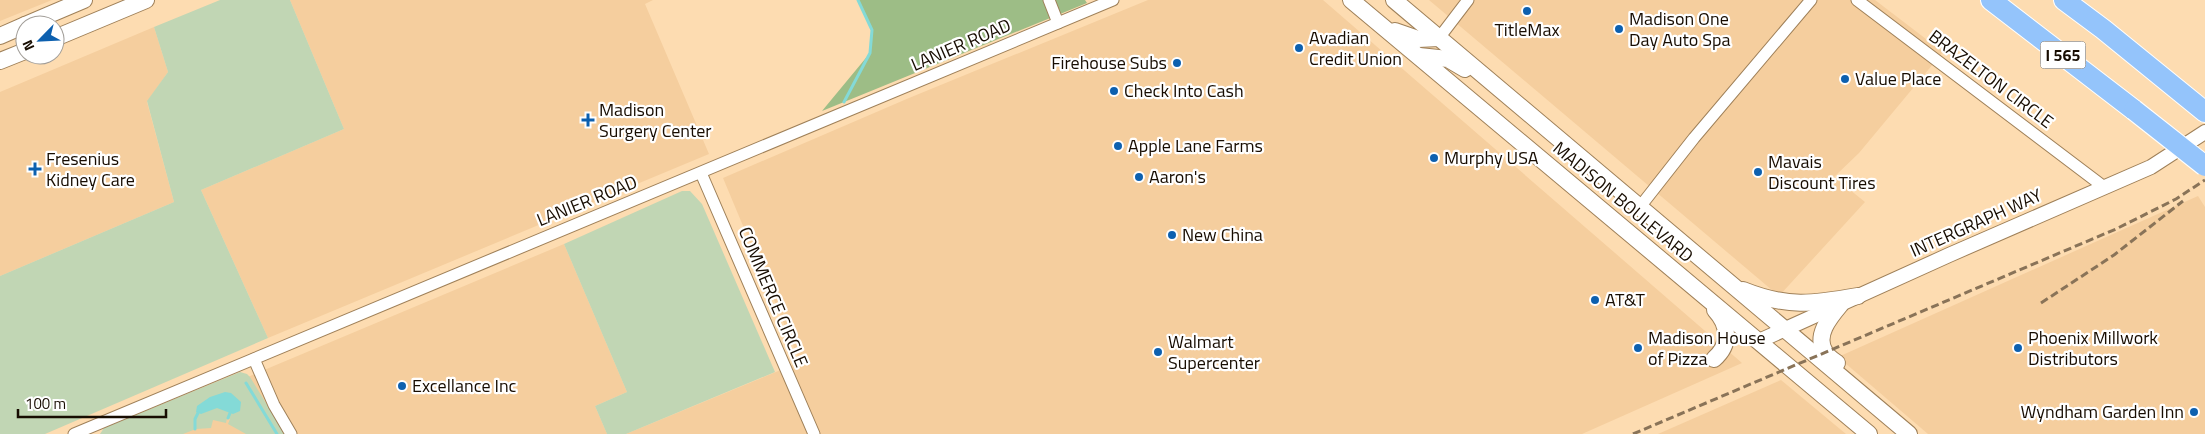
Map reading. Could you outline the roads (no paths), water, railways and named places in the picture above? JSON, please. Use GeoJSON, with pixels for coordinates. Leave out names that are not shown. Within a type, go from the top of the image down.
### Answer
{"type":"FeatureCollection","features":[{"type":"Feature","properties":{"kind":"highway","name":"I 565"},"geometry":{"type":"LineString","coordinates":[[1991,0],[2205,166]]}},
{"type":"Feature","properties":{"kind":"highway","name":"I 565"},"geometry":{"type":"LineString","coordinates":[[2064,0],[2103,28],[2205,112]]}},
{"type":"Feature","properties":{"kind":"main road"},"geometry":{"type":"LineString","coordinates":[[49,15],[84,0]]}},
{"type":"Feature","properties":{"kind":"main road"},"geometry":{"type":"LineString","coordinates":[[65,34],[146,0]]}},
{"type":"Feature","properties":{"kind":"main road","name":"MADISON BOULEVARD"},"geometry":{"type":"LineString","coordinates":[[1351,0],[1869,434]]}},
{"type":"Feature","properties":{"kind":"main road","name":"MADISON BOULEVARD"},"geometry":{"type":"LineString","coordinates":[[1394,0],[1884,415],[1909,434]]}},
{"type":"Feature","properties":{"kind":"main road"},"geometry":{"type":"LineString","coordinates":[[1377,23],[1418,39],[1439,38]]}},
{"type":"Feature","properties":{"kind":"main road"},"geometry":{"type":"LineString","coordinates":[[0,36],[15,29]]}},
{"type":"Feature","properties":{"kind":"main road"},"geometry":{"type":"LineString","coordinates":[[0,61],[15,55]]}},
{"type":"Feature","properties":{"kind":"main road"},"geometry":{"type":"LineString","coordinates":[[1418,56],[1448,60],[1489,82]]}},
{"type":"Feature","properties":{"kind":"main road"},"geometry":{"type":"LineString","coordinates":[[1656,256],[1679,280],[1713,308],[1725,323],[1725,345],[1714,359]]}},
{"type":"Feature","properties":{"kind":"main road"},"geometry":{"type":"LineString","coordinates":[[1731,285],[1767,299],[1793,304],[1811,304],[1858,296]]}},
{"type":"Feature","properties":{"kind":"main road"},"geometry":{"type":"LineString","coordinates":[[1841,304],[1827,321],[1822,343],[1825,352],[1857,382],[1884,415]]}},
{"type":"Feature","properties":{"kind":"street"},"geometry":{"type":"LineString","coordinates":[[1048,0],[1058,23]]}},
{"type":"Feature","properties":{"kind":"street","name":"LANIER ROAD"},"geometry":{"type":"LineString","coordinates":[[74,434],[701,174],[1113,0]]}},
{"type":"Feature","properties":{"kind":"street"},"geometry":{"type":"LineString","coordinates":[[1439,38],[1468,0]]}},
{"type":"Feature","properties":{"kind":"street"},"geometry":{"type":"LineString","coordinates":[[1639,208],[1699,132],[1811,0]]}},
{"type":"Feature","properties":{"kind":"street","name":"BRAZELTON CIRCLE"},"geometry":{"type":"LineString","coordinates":[[1857,0],[2104,187]]}},
{"type":"Feature","properties":{"kind":"street","name":"INTERGRAPH WAY"},"geometry":{"type":"LineString","coordinates":[[1759,341],[2151,167],[2205,132]]}},
{"type":"Feature","properties":{"kind":"street","name":"COMMERCE CIRCLE"},"geometry":{"type":"LineString","coordinates":[[701,174],[814,434]]}},
{"type":"Feature","properties":{"kind":"street"},"geometry":{"type":"LineString","coordinates":[[254,359],[274,405],[291,434]]}},
{"type":"Feature","properties":{"kind":"water"},"geometry":{"type":"Polygon","coordinates":[[[225,392],[231,393],[241,402],[240,411],[233,414],[217,408],[201,414],[196,412],[197,406],[210,397],[225,392]]]}},
{"type":"Feature","properties":{"kind":"waterway"},"geometry":{"type":"LineString","coordinates":[[844,102],[870,53],[872,30],[858,0]]}},
{"type":"Feature","properties":{"kind":"waterway"},"geometry":{"type":"LineString","coordinates":[[246,383],[277,434]]}},
{"type":"Feature","properties":{"kind":"waterway"},"geometry":{"type":"LineString","coordinates":[[195,429],[195,419],[198,413]]}},
{"type":"Feature","properties":{"kind":"waterway"},"geometry":{"type":"LineString","coordinates":[[228,418],[230,413]]}},
{"type":"Feature","properties":{"kind":"railway"},"geometry":{"type":"LineString","coordinates":[[1633,434],[2116,229],[2176,199],[2205,180]]}},
{"type":"Feature","properties":{"kind":"railway"},"geometry":{"type":"LineString","coordinates":[[2041,303],[2114,255],[2183,201]]}},
{"type":"Feature","properties":{"kind":"place","name":"TitleMax"},"geometry":{"type":"Point","coordinates":[1527,11]}},
{"type":"Feature","properties":{"kind":"place","name":"Madison One Day Auto Spa"},"geometry":{"type":"Point","coordinates":[1619,29]}},
{"type":"Feature","properties":{"kind":"place","name":"Avadian Credit Union"},"geometry":{"type":"Point","coordinates":[1299,48]}},
{"type":"Feature","properties":{"kind":"place","name":"Firehouse Subs"},"geometry":{"type":"Point","coordinates":[1177,63]}},
{"type":"Feature","properties":{"kind":"place","name":"Value Place"},"geometry":{"type":"Point","coordinates":[1845,79]}},
{"type":"Feature","properties":{"kind":"place","name":"Check Into Cash"},"geometry":{"type":"Point","coordinates":[1114,91]}},
{"type":"Feature","properties":{"kind":"place","name":"Madison Surgery Center"},"geometry":{"type":"Point","coordinates":[588,120]}},
{"type":"Feature","properties":{"kind":"place","name":"Apple Lane Farms"},"geometry":{"type":"Point","coordinates":[1118,146]}},
{"type":"Feature","properties":{"kind":"place","name":"Murphy USA"},"geometry":{"type":"Point","coordinates":[1434,158]}},
{"type":"Feature","properties":{"kind":"place","name":"Fresenius Kidney Care"},"geometry":{"type":"Point","coordinates":[35,169]}},
{"type":"Feature","properties":{"kind":"place","name":"Mavais Discount Tires"},"geometry":{"type":"Point","coordinates":[1758,172]}},
{"type":"Feature","properties":{"kind":"place","name":"Aaron's"},"geometry":{"type":"Point","coordinates":[1139,177]}},
{"type":"Feature","properties":{"kind":"place","name":"New China"},"geometry":{"type":"Point","coordinates":[1172,235]}},
{"type":"Feature","properties":{"kind":"place","name":"AT&T"},"geometry":{"type":"Point","coordinates":[1595,300]}},
{"type":"Feature","properties":{"kind":"place","name":"Madison House of Pizza"},"geometry":{"type":"Point","coordinates":[1638,348]}},
{"type":"Feature","properties":{"kind":"place","name":"Phoenix Millwork Distributors"},"geometry":{"type":"Point","coordinates":[2018,348]}},
{"type":"Feature","properties":{"kind":"place","name":"Walmart Supercenter"},"geometry":{"type":"Point","coordinates":[1158,352]}},
{"type":"Feature","properties":{"kind":"place","name":"Excellance Inc"},"geometry":{"type":"Point","coordinates":[402,386]}},
{"type":"Feature","properties":{"kind":"place","name":"Wyndham Garden Inn"},"geometry":{"type":"Point","coordinates":[2194,412]}}]}
